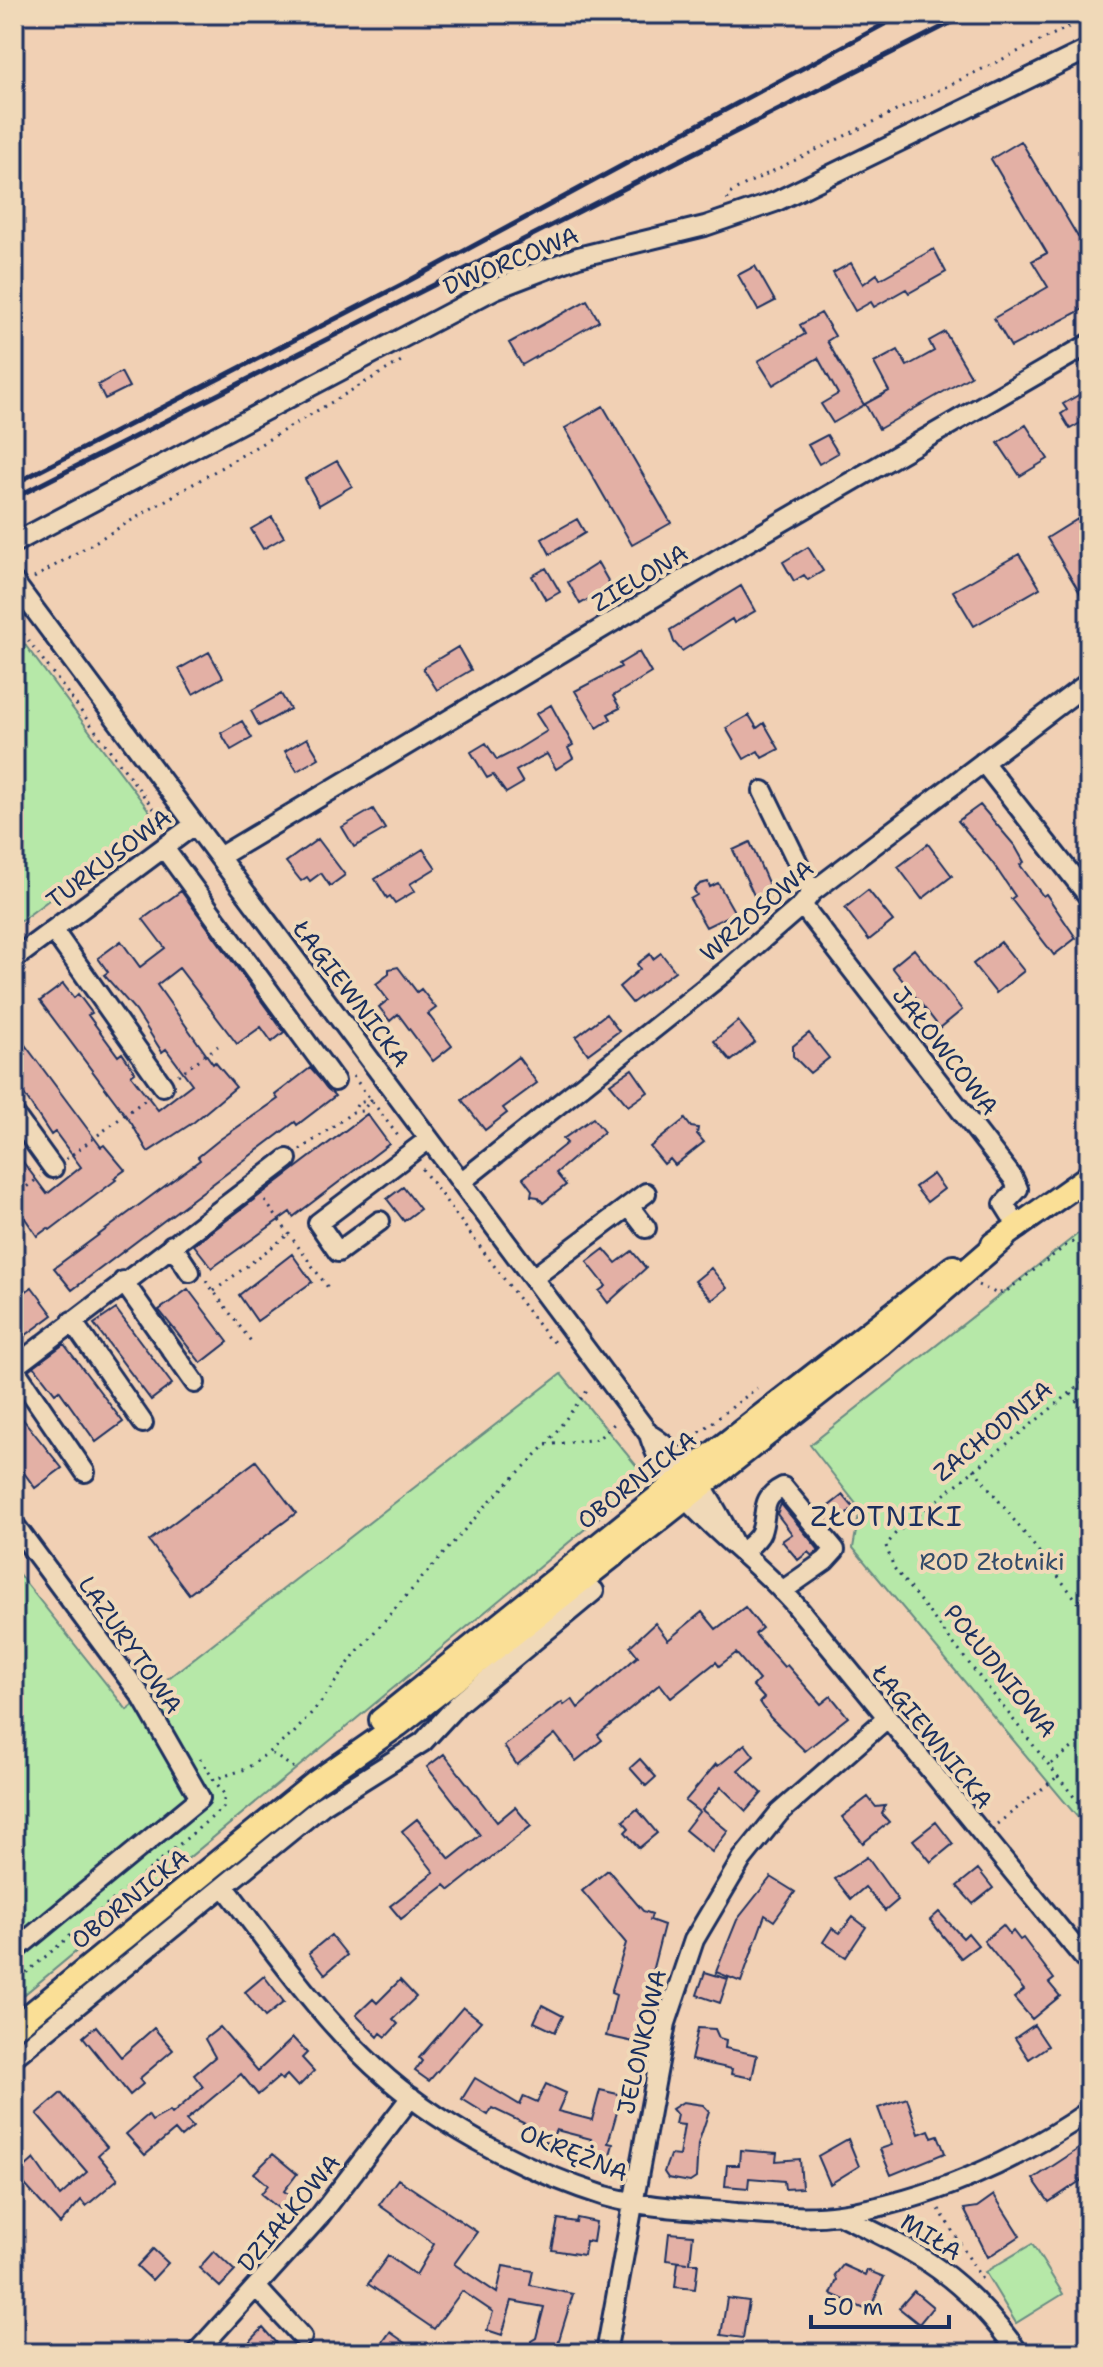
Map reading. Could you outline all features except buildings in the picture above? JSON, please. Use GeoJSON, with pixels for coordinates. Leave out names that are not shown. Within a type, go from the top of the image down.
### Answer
{"type":"FeatureCollection","features":[{"type":"Feature","properties":{"kind":"main road","name":"OBORNICKA"},"geometry":{"type":"LineString","coordinates":[[14,2028],[428,1680],[1089,1176]]}},
{"type":"Feature","properties":{"kind":"main road","name":"OBORNICKA"},"geometry":{"type":"LineString","coordinates":[[688,1484],[893,1311],[961,1261],[1011,1233]]}},
{"type":"Feature","properties":{"kind":"street","name":"DWORCOWA"},"geometry":{"type":"LineString","coordinates":[[14,543],[507,284],[578,257],[734,217],[775,202],[1089,49]]}},
{"type":"Feature","properties":{"kind":"street","name":"ZIELONA"},"geometry":{"type":"LineString","coordinates":[[219,857],[718,559],[1089,344]]}},
{"type":"Feature","properties":{"kind":"street","name":"ŁAGIEWNICKA"},"geometry":{"type":"LineString","coordinates":[[16,585],[649,1434],[655,1454],[688,1484],[738,1548],[782,1591],[1089,1964]]}},
{"type":"Feature","properties":{"kind":"street","name":"WRZOSOWA"},"geometry":{"type":"LineString","coordinates":[[461,1182],[725,972],[807,898],[1089,682]]}},
{"type":"Feature","properties":{"kind":"street"},"geometry":{"type":"LineString","coordinates":[[983,762],[1089,897]]}},
{"type":"Feature","properties":{"kind":"street"},"geometry":{"type":"LineString","coordinates":[[763,791],[807,898]]}},
{"type":"Feature","properties":{"kind":"street","name":"TURKUSOWA"},"geometry":{"type":"LineString","coordinates":[[14,959],[167,839],[194,825]]}},
{"type":"Feature","properties":{"kind":"street"},"geometry":{"type":"LineString","coordinates":[[167,839],[335,1081]]}},
{"type":"Feature","properties":{"kind":"street","name":"JAŁOWCOWA"},"geometry":{"type":"LineString","coordinates":[[807,898],[1013,1178],[1018,1189],[1004,1204],[1011,1233]]}},
{"type":"Feature","properties":{"kind":"street"},"geometry":{"type":"LineString","coordinates":[[53,930],[163,1086]]}},
{"type":"Feature","properties":{"kind":"street"},"geometry":{"type":"LineString","coordinates":[[14,1114],[53,1168]]}},
{"type":"Feature","properties":{"kind":"street"},"geometry":{"type":"LineString","coordinates":[[380,1221],[338,1252],[318,1223],[429,1139]]}},
{"type":"Feature","properties":{"kind":"street"},"geometry":{"type":"LineString","coordinates":[[85,1472],[14,1368],[123,1281],[287,1159]]}},
{"type":"Feature","properties":{"kind":"street"},"geometry":{"type":"LineString","coordinates":[[533,1278],[646,1193]]}},
{"type":"Feature","properties":{"kind":"street"},"geometry":{"type":"LineString","coordinates":[[629,1206],[646,1228]]}},
{"type":"Feature","properties":{"kind":"street"},"geometry":{"type":"LineString","coordinates":[[172,1245],[190,1272]]}},
{"type":"Feature","properties":{"kind":"street"},"geometry":{"type":"LineString","coordinates":[[123,1281],[195,1383]]}},
{"type":"Feature","properties":{"kind":"street"},"geometry":{"type":"LineString","coordinates":[[72,1321],[143,1423]]}},
{"type":"Feature","properties":{"kind":"street"},"geometry":{"type":"LineString","coordinates":[[738,1548],[761,1533],[762,1511],[772,1492],[783,1487],[835,1550],[825,1561],[782,1591]]}},
{"type":"Feature","properties":{"kind":"street","name":"LAZURYTOWA"},"geometry":{"type":"LineString","coordinates":[[14,1524],[142,1697],[192,1784]]}},
{"type":"Feature","properties":{"kind":"street"},"geometry":{"type":"LineString","coordinates":[[14,2057],[323,1805],[423,1742],[458,1704],[594,1591]]}},
{"type":"Feature","properties":{"kind":"street","name":"JELONKOWA"},"geometry":{"type":"LineString","coordinates":[[606,2353],[666,2023],[682,1971],[708,1913],[742,1859],[779,1813],[886,1719]]}},
{"type":"Feature","properties":{"kind":"street"},"geometry":{"type":"LineString","coordinates":[[14,1950],[200,1798],[192,1784]]}},
{"type":"Feature","properties":{"kind":"street","name":"OKRĘŻNA"},"geometry":{"type":"LineString","coordinates":[[224,1886],[315,2003],[386,2077],[458,2128],[533,2167],[605,2196],[633,2202],[766,2215],[838,2214],[931,2190],[974,2175],[1089,2111]]}},
{"type":"Feature","properties":{"kind":"street","name":"DZIAŁKOWA"},"geometry":{"type":"LineString","coordinates":[[196,2353],[258,2289],[319,2217],[411,2097]]}},
{"type":"Feature","properties":{"kind":"street","name":"MIŁA"},"geometry":{"type":"LineString","coordinates":[[838,2214],[929,2259],[985,2310],[1019,2353]]}},
{"type":"Feature","properties":{"kind":"street"},"geometry":{"type":"LineString","coordinates":[[258,2289],[302,2337]]}},
{"type":"Feature","properties":{"kind":"path"},"geometry":{"type":"LineString","coordinates":[[734,217],[727,196],[738,188],[1089,17]]}},
{"type":"Feature","properties":{"kind":"path"},"geometry":{"type":"LineString","coordinates":[[16,585],[376,378]]}},
{"type":"Feature","properties":{"kind":"path"},"geometry":{"type":"LineString","coordinates":[[14,621],[167,839]]}},
{"type":"Feature","properties":{"kind":"path"},"geometry":{"type":"LineString","coordinates":[[14,1196],[218,1046]]}},
{"type":"Feature","properties":{"kind":"path"},"geometry":{"type":"LineString","coordinates":[[287,1159],[353,1112]]}},
{"type":"Feature","properties":{"kind":"path"},"geometry":{"type":"LineString","coordinates":[[253,1185],[329,1289]]}},
{"type":"Feature","properties":{"kind":"path"},"geometry":{"type":"LineString","coordinates":[[444,1198],[548,1338],[559,1345]]}},
{"type":"Feature","properties":{"kind":"path"},"geometry":{"type":"LineString","coordinates":[[214,1291],[289,1234]]}},
{"type":"Feature","properties":{"kind":"path"},"geometry":{"type":"LineString","coordinates":[[966,1272],[979,1286],[998,1294],[1068,1244],[1089,1236]]}},
{"type":"Feature","properties":{"kind":"path"},"geometry":{"type":"LineString","coordinates":[[190,1272],[199,1272],[253,1344]]}},
{"type":"Feature","properties":{"kind":"path"},"geometry":{"type":"LineString","coordinates":[[192,1784],[246,1769],[271,1753],[321,1702],[355,1654],[480,1513],[546,1445],[573,1413],[578,1400],[603,1372]]}},
{"type":"Feature","properties":{"kind":"path","name":"ZACHODNIA"},"geometry":{"type":"LineString","coordinates":[[886,1546],[895,1534],[1089,1378]]}},
{"type":"Feature","properties":{"kind":"path"},"geometry":{"type":"LineString","coordinates":[[676,1446],[709,1427],[757,1388]]}},
{"type":"Feature","properties":{"kind":"path"},"geometry":{"type":"LineString","coordinates":[[1070,1393],[1089,1416]]}},
{"type":"Feature","properties":{"kind":"path"},"geometry":{"type":"LineString","coordinates":[[546,1445],[598,1439],[617,1421]]}},
{"type":"Feature","properties":{"kind":"path"},"geometry":{"type":"LineString","coordinates":[[974,1469],[1089,1616]]}},
{"type":"Feature","properties":{"kind":"path","name":"POŁUDNIOWA"},"geometry":{"type":"LineString","coordinates":[[886,1546],[894,1568],[1089,1816]]}},
{"type":"Feature","properties":{"kind":"path"},"geometry":{"type":"LineString","coordinates":[[1051,1764],[1089,1735]]}},
{"type":"Feature","properties":{"kind":"path"},"geometry":{"type":"LineString","coordinates":[[271,1753],[309,1778]]}},
{"type":"Feature","properties":{"kind":"path"},"geometry":{"type":"LineString","coordinates":[[994,1826],[1057,1777]]}},
{"type":"Feature","properties":{"kind":"path"},"geometry":{"type":"LineString","coordinates":[[931,2190],[936,2205],[995,2301],[985,2310]]}},
{"type":"Feature","properties":{"kind":"green space"},"geometry":{"type":"Polygon","coordinates":[[[14,630],[156,820],[14,926],[14,630]]]}},
{"type":"Feature","properties":{"kind":"green space","name":"ROD Złotniki"},"geometry":{"type":"Polygon","coordinates":[[[1089,1225],[1089,1831],[853,1548],[860,1509],[810,1445],[1089,1225]]]}},
{"type":"Feature","properties":{"kind":"green space"},"geometry":{"type":"Polygon","coordinates":[[[561,1374],[640,1470],[638,1485],[14,2003],[14,1568],[127,1710],[561,1374]]]}},
{"type":"Feature","properties":{"kind":"green space"},"geometry":{"type":"Polygon","coordinates":[[[1032,2244],[1063,2294],[1016,2323],[985,2272],[1032,2244]]]}},
{"type":"Feature","properties":{"kind":"railway"},"geometry":{"type":"LineString","coordinates":[[14,484],[401,285],[903,14]]}},
{"type":"Feature","properties":{"kind":"railway"},"geometry":{"type":"LineString","coordinates":[[14,498],[968,14]]}},
{"type":"Feature","properties":{"kind":"district","name":"ZŁOTNIKI"},"geometry":{"type":"Point","coordinates":[887,1516]}}]}
